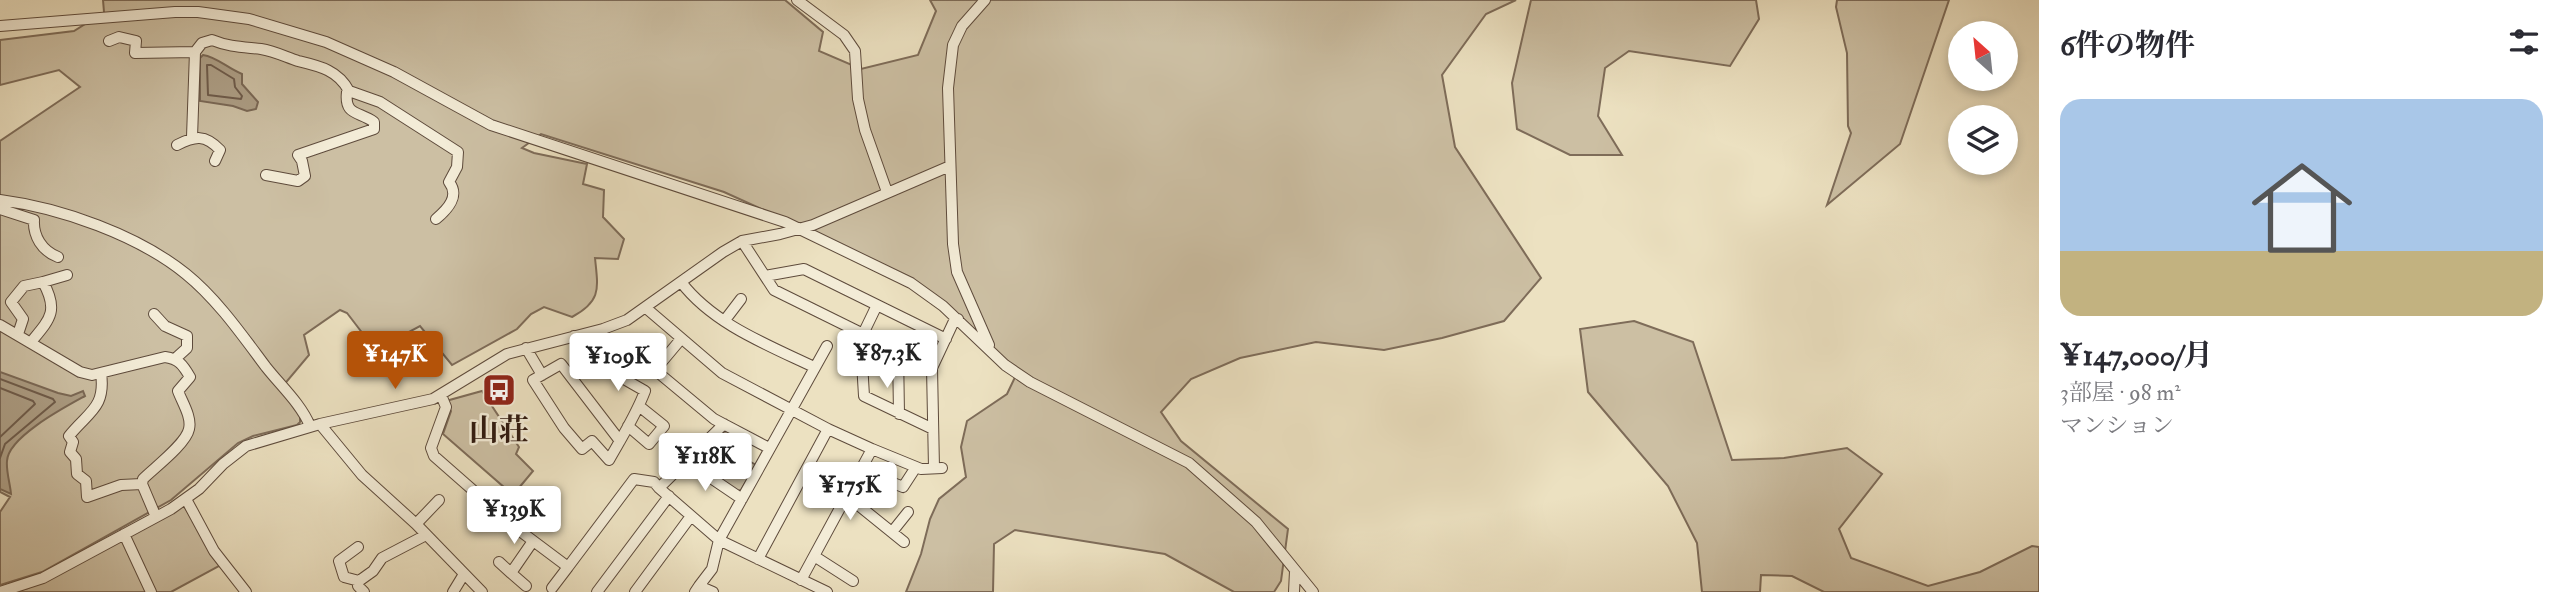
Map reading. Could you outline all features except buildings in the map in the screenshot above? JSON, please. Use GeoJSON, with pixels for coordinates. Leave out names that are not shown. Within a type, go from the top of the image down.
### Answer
{"type":"FeatureCollection","features":[{"type":"Feature","properties":{"kind":"street"},"geometry":{"type":"LineString","coordinates":[[797,0],[844,35],[855,51],[860,110],[887,192]]}},
{"type":"Feature","properties":{"kind":"street"},"geometry":{"type":"LineString","coordinates":[[985,0],[962,26],[953,45],[948,88],[953,244],[957,272],[990,349]]}},
{"type":"Feature","properties":{"kind":"street"},"geometry":{"type":"LineString","coordinates":[[0,26],[176,12],[212,13],[248,19],[361,56],[491,125],[773,217],[801,229],[911,283],[958,319],[1005,365],[1030,383],[1188,463],[1256,522],[1313,592]]}},
{"type":"Feature","properties":{"kind":"street"},"geometry":{"type":"LineString","coordinates":[[109,41],[120,37],[136,41],[135,53],[195,52]]}},
{"type":"Feature","properties":{"kind":"street"},"geometry":{"type":"LineString","coordinates":[[192,137],[195,52],[202,43],[212,40],[224,45],[261,49],[314,63],[345,82],[349,91],[380,102],[458,152],[457,167],[449,183],[453,186],[454,197],[447,210],[436,219]]}},
{"type":"Feature","properties":{"kind":"street"},"geometry":{"type":"LineString","coordinates":[[266,175],[298,181],[305,176],[298,155],[374,129],[374,122],[348,108],[347,92]]}},
{"type":"Feature","properties":{"kind":"street"},"geometry":{"type":"LineString","coordinates":[[177,145],[192,137],[211,140],[220,150],[215,161]]}},
{"type":"Feature","properties":{"kind":"street"},"geometry":{"type":"LineString","coordinates":[[0,592],[43,578],[156,517],[200,489],[223,464],[246,446],[315,425],[441,395],[507,354],[614,325],[646,308],[723,251],[742,241],[801,229],[950,166]]}},
{"type":"Feature","properties":{"kind":"street"},"geometry":{"type":"LineString","coordinates":[[0,200],[61,211],[140,246],[184,272],[241,333],[300,409],[362,475],[416,524],[482,592]]}},
{"type":"Feature","properties":{"kind":"street"},"geometry":{"type":"LineString","coordinates":[[0,209],[34,219],[33,232],[39,243],[58,257]]}},
{"type":"Feature","properties":{"kind":"street"},"geometry":{"type":"LineString","coordinates":[[742,241],[775,290],[932,368]]}},
{"type":"Feature","properties":{"kind":"street"},"geometry":{"type":"LineString","coordinates":[[765,276],[804,269],[946,339]]}},
{"type":"Feature","properties":{"kind":"street"},"geometry":{"type":"LineString","coordinates":[[18,334],[23,318],[11,302],[24,286],[67,275]]}},
{"type":"Feature","properties":{"kind":"street"},"geometry":{"type":"LineString","coordinates":[[31,342],[48,320],[52,299],[43,282]]}},
{"type":"Feature","properties":{"kind":"street"},"geometry":{"type":"LineString","coordinates":[[681,282],[695,300],[744,334],[814,368]]}},
{"type":"Feature","properties":{"kind":"street"},"geometry":{"type":"LineString","coordinates":[[725,320],[741,299]]}},
{"type":"Feature","properties":{"kind":"street"},"geometry":{"type":"LineString","coordinates":[[877,305],[863,334],[861,345],[864,396],[933,429]]}},
{"type":"Feature","properties":{"kind":"street"},"geometry":{"type":"LineString","coordinates":[[646,308],[722,373],[872,449],[916,467],[938,468],[933,429],[932,368],[954,321],[958,319]]}},
{"type":"Feature","properties":{"kind":"street"},"geometry":{"type":"LineString","coordinates":[[154,314],[164,326],[187,336],[187,348],[176,358]]}},
{"type":"Feature","properties":{"kind":"street"},"geometry":{"type":"LineString","coordinates":[[0,325],[80,372],[92,375],[166,357],[176,358],[190,377],[178,391],[190,428],[184,440],[143,479],[142,484],[156,517]]}},
{"type":"Feature","properties":{"kind":"street"},"geometry":{"type":"LineString","coordinates":[[574,336],[624,379],[645,391],[639,406],[620,441],[609,460],[592,441],[582,449],[564,428],[533,380],[561,364],[620,441]]}},
{"type":"Feature","properties":{"kind":"street"},"geometry":{"type":"LineString","coordinates":[[681,339],[655,370],[714,419],[769,448]]}},
{"type":"Feature","properties":{"kind":"street"},"geometry":{"type":"LineString","coordinates":[[713,592],[697,589],[712,569],[719,540],[827,346]]}},
{"type":"Feature","properties":{"kind":"street"},"geometry":{"type":"LineString","coordinates":[[526,348],[541,375]]}},
{"type":"Feature","properties":{"kind":"street"},"geometry":{"type":"LineString","coordinates":[[898,351],[899,414]]}},
{"type":"Feature","properties":{"kind":"street"},"geometry":{"type":"LineString","coordinates":[[101,373],[103,389],[98,404],[69,436],[73,442],[70,452],[76,459],[77,474],[86,481],[87,496],[121,485],[142,484]]}},
{"type":"Feature","properties":{"kind":"street"},"geometry":{"type":"LineString","coordinates":[[441,395],[446,407],[429,441],[434,456],[533,541],[568,567]]}},
{"type":"Feature","properties":{"kind":"street"},"geometry":{"type":"LineString","coordinates":[[628,426],[649,444],[664,426],[639,406]]}},
{"type":"Feature","properties":{"kind":"street"},"geometry":{"type":"LineString","coordinates":[[659,488],[724,424]]}},
{"type":"Feature","properties":{"kind":"street"},"geometry":{"type":"LineString","coordinates":[[758,559],[828,429]]}},
{"type":"Feature","properties":{"kind":"street"},"geometry":{"type":"LineString","coordinates":[[801,580],[872,449]]}},
{"type":"Feature","properties":{"kind":"street"},"geometry":{"type":"LineString","coordinates":[[686,461],[742,499]]}},
{"type":"Feature","properties":{"kind":"street"},"geometry":{"type":"LineString","coordinates":[[861,470],[903,487],[916,467]]}},
{"type":"Feature","properties":{"kind":"street"},"geometry":{"type":"LineString","coordinates":[[552,588],[612,501],[634,479],[654,482],[719,540],[827,592]]}},
{"type":"Feature","properties":{"kind":"street"},"geometry":{"type":"LineString","coordinates":[[597,592],[669,496]]}},
{"type":"Feature","properties":{"kind":"street"},"geometry":{"type":"LineString","coordinates":[[847,496],[904,542]]}},
{"type":"Feature","properties":{"kind":"street"},"geometry":{"type":"LineString","coordinates":[[186,499],[214,551],[246,592]]}},
{"type":"Feature","properties":{"kind":"street"},"geometry":{"type":"LineString","coordinates":[[416,524],[439,500]]}},
{"type":"Feature","properties":{"kind":"street"},"geometry":{"type":"LineString","coordinates":[[892,532],[908,512]]}},
{"type":"Feature","properties":{"kind":"street"},"geometry":{"type":"LineString","coordinates":[[635,592],[691,516]]}},
{"type":"Feature","properties":{"kind":"street"},"geometry":{"type":"LineString","coordinates":[[124,534],[151,592]]}},
{"type":"Feature","properties":{"kind":"street"},"geometry":{"type":"LineString","coordinates":[[359,581],[373,571],[382,558],[426,535]]}},
{"type":"Feature","properties":{"kind":"street"},"geometry":{"type":"LineString","coordinates":[[511,573],[533,541]]}},
{"type":"Feature","properties":{"kind":"street"},"geometry":{"type":"LineString","coordinates":[[358,547],[336,559],[344,577],[359,581]]}},
{"type":"Feature","properties":{"kind":"street"},"geometry":{"type":"LineString","coordinates":[[814,556],[853,581]]}},
{"type":"Feature","properties":{"kind":"street"},"geometry":{"type":"LineString","coordinates":[[499,562],[527,586]]}},
{"type":"Feature","properties":{"kind":"street"},"geometry":{"type":"LineString","coordinates":[[1294,592],[1295,571]]}},
{"type":"Feature","properties":{"kind":"street"},"geometry":{"type":"LineString","coordinates":[[453,592],[464,574]]}},
{"type":"Feature","properties":{"kind":"street"},"geometry":{"type":"LineString","coordinates":[[359,581],[358,586],[364,592]]}},
{"type":"Feature","properties":{"kind":"shaded area"},"geometry":{"type":"Polygon","coordinates":[[[103,0],[785,0],[823,32],[819,51],[861,69],[918,55],[936,11],[930,0],[1516,0],[1486,14],[1442,75],[1455,147],[1541,278],[1504,321],[1384,350],[1316,342],[1240,358],[1191,379],[1161,412],[1181,441],[1288,529],[1281,581],[1274,592],[1234,592],[1165,554],[1015,530],[994,544],[993,592],[906,592],[939,499],[966,477],[961,447],[967,421],[1007,394],[1018,371],[916,283],[828,239],[724,192],[541,134],[522,148],[587,164],[583,184],[604,190],[603,217],[624,239],[618,259],[595,258],[596,293],[582,311],[572,317],[544,307],[531,314],[517,329],[452,365],[420,326],[405,334],[383,360],[347,313],[340,310],[304,335],[309,355],[282,387],[300,415],[297,425],[253,436],[238,443],[171,500],[42,572],[0,585],[0,512],[10,497],[0,492],[0,141],[80,87],[59,70],[0,85],[0,40],[74,31],[104,12],[103,0]]]}},
{"type":"Feature","properties":{"kind":"shaded area"},"geometry":{"type":"Polygon","coordinates":[[[1531,0],[1756,0],[1759,19],[1730,66],[1629,51],[1605,68],[1598,116],[1622,155],[1570,155],[1517,129],[1512,83],[1531,0]]]}},
{"type":"Feature","properties":{"kind":"shaded area"},"geometry":{"type":"Polygon","coordinates":[[[1837,0],[1949,0],[1900,144],[1827,205],[1851,133],[1848,126],[1847,53],[1836,7],[1837,0]]]}},
{"type":"Feature","properties":{"kind":"shaded area"},"geometry":{"type":"Polygon","coordinates":[[[1634,321],[1693,342],[1732,460],[1784,458],[1847,448],[1882,474],[1839,529],[1851,558],[1928,586],[1980,572],[2032,546],[2039,547],[2039,592],[1824,592],[1792,576],[1761,575],[1760,592],[1702,592],[1697,543],[1668,486],[1588,392],[1580,329],[1634,321]]]}},
{"type":"Feature","properties":{"kind":"shaded area"},"geometry":{"type":"Polygon","coordinates":[[[482,391],[519,447],[516,454],[533,471],[513,495],[443,434],[451,411],[446,401],[482,391]]]}},
{"type":"Feature","properties":{"kind":"shaded area"},"geometry":{"type":"Polygon","coordinates":[[[729,431],[745,440],[737,454],[756,465],[741,490],[737,491],[696,463],[696,458],[722,432],[729,431]]]}},
{"type":"Feature","properties":{"kind":"shaded area"},"geometry":{"type":"Polygon","coordinates":[[[186,501],[184,506],[221,565],[171,592],[14,592],[28,588],[122,540],[186,501]]]}},
{"type":"Feature","properties":{"kind":"water"},"geometry":{"type":"Polygon","coordinates":[[[203,55],[242,74],[242,84],[258,102],[256,109],[247,111],[200,101],[200,58],[203,55]]]}},
{"type":"Feature","properties":{"kind":"water"},"geometry":{"type":"Polygon","coordinates":[[[0,372],[58,393],[71,396],[83,391],[85,396],[39,424],[17,442],[7,461],[11,494],[0,489],[0,372]]]}},
{"type":"Feature","properties":{"kind":"place","name":"山荘"},"geometry":{"type":"Point","coordinates":[499,390]}}]}
